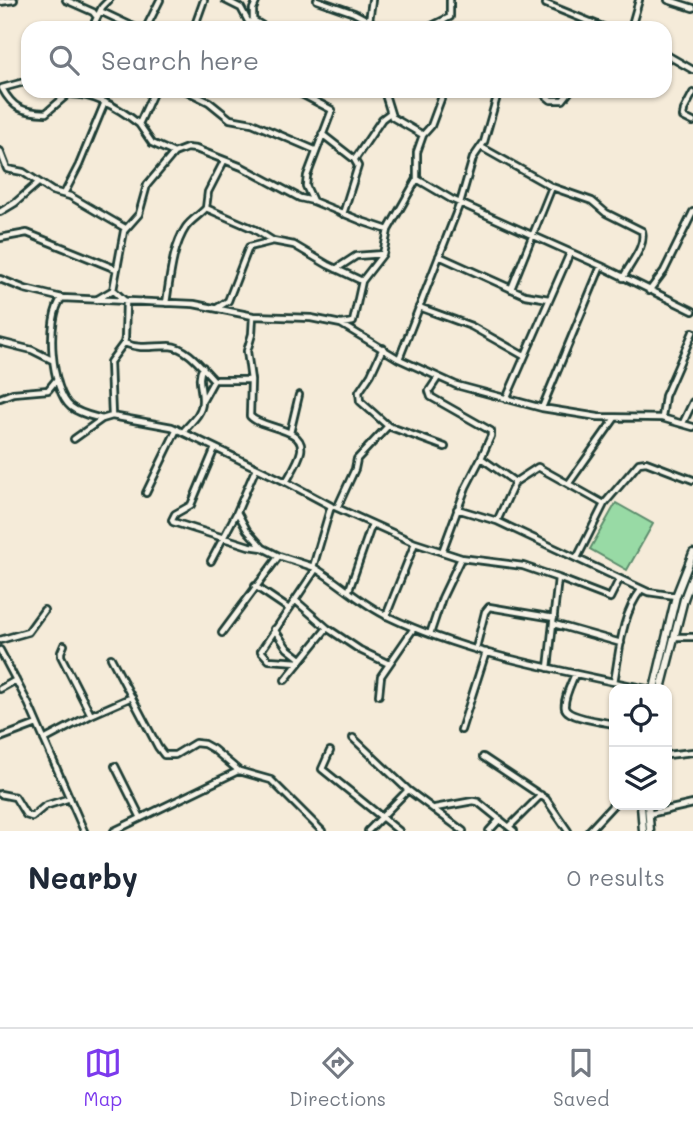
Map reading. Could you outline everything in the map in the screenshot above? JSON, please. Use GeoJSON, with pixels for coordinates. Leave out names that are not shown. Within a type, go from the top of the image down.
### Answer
{"type":"FeatureCollection","features":[{"type":"Feature","properties":{"kind":"main road"},"geometry":{"type":"LineString","coordinates":[[655,684],[677,596],[693,553]]}},
{"type":"Feature","properties":{"kind":"main road"},"geometry":{"type":"LineString","coordinates":[[662,684],[693,575]]}},
{"type":"Feature","properties":{"kind":"main road"},"geometry":{"type":"LineString","coordinates":[[641,810],[643,831]]}},
{"type":"Feature","properties":{"kind":"main road"},"geometry":{"type":"LineString","coordinates":[[649,810],[650,831]]}},
{"type":"Feature","properties":{"kind":"street"},"geometry":{"type":"LineString","coordinates":[[0,2],[14,0]]}},
{"type":"Feature","properties":{"kind":"street"},"geometry":{"type":"LineString","coordinates":[[66,0],[92,11],[97,17]]}},
{"type":"Feature","properties":{"kind":"street"},"geometry":{"type":"LineString","coordinates":[[95,21],[109,0]]}},
{"type":"Feature","properties":{"kind":"street"},"geometry":{"type":"LineString","coordinates":[[150,21],[160,0]]}},
{"type":"Feature","properties":{"kind":"street"},"geometry":{"type":"LineString","coordinates":[[198,0],[201,6]]}},
{"type":"Feature","properties":{"kind":"street"},"geometry":{"type":"LineString","coordinates":[[196,21],[204,0]]}},
{"type":"Feature","properties":{"kind":"street"},"geometry":{"type":"LineString","coordinates":[[225,0],[241,8],[251,21]]}},
{"type":"Feature","properties":{"kind":"street"},"geometry":{"type":"LineString","coordinates":[[251,21],[257,0]]}},
{"type":"Feature","properties":{"kind":"street"},"geometry":{"type":"LineString","coordinates":[[317,0],[369,21],[372,0]]}},
{"type":"Feature","properties":{"kind":"street"},"geometry":{"type":"LineString","coordinates":[[442,21],[450,17],[450,0]]}},
{"type":"Feature","properties":{"kind":"street"},"geometry":{"type":"LineString","coordinates":[[633,21],[639,0]]}},
{"type":"Feature","properties":{"kind":"street"},"geometry":{"type":"LineString","coordinates":[[668,0],[693,8]]}},
{"type":"Feature","properties":{"kind":"street"},"geometry":{"type":"LineString","coordinates":[[546,4],[588,21]]}},
{"type":"Feature","properties":{"kind":"street"},"geometry":{"type":"LineString","coordinates":[[100,11],[121,21]]}},
{"type":"Feature","properties":{"kind":"street"},"geometry":{"type":"LineString","coordinates":[[672,58],[693,70]]}},
{"type":"Feature","properties":{"kind":"street"},"geometry":{"type":"LineString","coordinates":[[21,83],[1,88],[15,107],[43,114],[63,98]]}},
{"type":"Feature","properties":{"kind":"street"},"geometry":{"type":"LineString","coordinates":[[693,93],[683,113],[683,117],[693,122]]}},
{"type":"Feature","properties":{"kind":"street"},"geometry":{"type":"LineString","coordinates":[[92,98],[113,106],[139,124],[152,143],[174,153]]}},
{"type":"Feature","properties":{"kind":"street"},"geometry":{"type":"LineString","coordinates":[[139,124],[151,98]]}},
{"type":"Feature","properties":{"kind":"street"},"geometry":{"type":"LineString","coordinates":[[201,98],[230,119],[252,123],[315,150]]}},
{"type":"Feature","properties":{"kind":"street"},"geometry":{"type":"LineString","coordinates":[[309,98],[332,110],[305,183],[313,201]]}},
{"type":"Feature","properties":{"kind":"street"},"geometry":{"type":"LineString","coordinates":[[386,98],[394,119],[423,135]]}},
{"type":"Feature","properties":{"kind":"street"},"geometry":{"type":"LineString","coordinates":[[358,332],[353,322],[362,281],[383,254],[388,230],[417,179],[418,152],[423,135],[431,126],[441,98]]}},
{"type":"Feature","properties":{"kind":"street"},"geometry":{"type":"LineString","coordinates":[[549,98],[565,98]]}},
{"type":"Feature","properties":{"kind":"street"},"geometry":{"type":"LineString","coordinates":[[399,359],[460,203],[473,158],[492,121],[496,100]]}},
{"type":"Feature","properties":{"kind":"street"},"geometry":{"type":"LineString","coordinates":[[64,194],[105,102]]}},
{"type":"Feature","properties":{"kind":"street"},"geometry":{"type":"LineString","coordinates":[[354,159],[382,119],[390,113]]}},
{"type":"Feature","properties":{"kind":"street"},"geometry":{"type":"LineString","coordinates":[[322,134],[354,159],[357,169],[342,214]]}},
{"type":"Feature","properties":{"kind":"street"},"geometry":{"type":"LineString","coordinates":[[481,147],[552,187],[592,201],[606,213],[642,231],[644,236],[639,250],[623,278]]}},
{"type":"Feature","properties":{"kind":"street"},"geometry":{"type":"LineString","coordinates":[[113,290],[125,228],[139,214],[147,185],[174,153],[192,148],[242,167],[294,196],[388,230]]}},
{"type":"Feature","properties":{"kind":"street"},"geometry":{"type":"LineString","coordinates":[[0,151],[7,169],[23,172],[37,183],[64,194],[125,228]]}},
{"type":"Feature","properties":{"kind":"street"},"geometry":{"type":"LineString","coordinates":[[166,303],[174,257],[182,235],[193,219],[206,208],[208,192],[224,161]]}},
{"type":"Feature","properties":{"kind":"street"},"geometry":{"type":"LineString","coordinates":[[417,179],[460,203],[693,310]]}},
{"type":"Feature","properties":{"kind":"street"},"geometry":{"type":"LineString","coordinates":[[0,212],[15,203],[37,183]]}},
{"type":"Feature","properties":{"kind":"street"},"geometry":{"type":"LineString","coordinates":[[411,191],[428,187]]}},
{"type":"Feature","properties":{"kind":"street"},"geometry":{"type":"LineString","coordinates":[[511,289],[552,187]]}},
{"type":"Feature","properties":{"kind":"street"},"geometry":{"type":"LineString","coordinates":[[206,208],[262,233],[273,241]]}},
{"type":"Feature","properties":{"kind":"street"},"geometry":{"type":"LineString","coordinates":[[649,291],[664,271],[693,212]]}},
{"type":"Feature","properties":{"kind":"street"},"geometry":{"type":"LineString","coordinates":[[0,237],[27,233],[116,269]]}},
{"type":"Feature","properties":{"kind":"street"},"geometry":{"type":"LineString","coordinates":[[216,309],[228,302],[249,247],[273,241],[294,245],[362,281]]}},
{"type":"Feature","properties":{"kind":"street"},"geometry":{"type":"LineString","coordinates":[[506,400],[570,253]]}},
{"type":"Feature","properties":{"kind":"street"},"geometry":{"type":"LineString","coordinates":[[336,269],[356,256],[383,254]]}},
{"type":"Feature","properties":{"kind":"street"},"geometry":{"type":"LineString","coordinates":[[439,256],[511,289],[538,299],[550,299]]}},
{"type":"Feature","properties":{"kind":"street"},"geometry":{"type":"LineString","coordinates":[[542,408],[601,266]]}},
{"type":"Feature","properties":{"kind":"street"},"geometry":{"type":"LineString","coordinates":[[0,279],[62,298],[194,304],[253,316],[311,318],[341,324],[438,379],[506,400],[598,417],[662,418],[693,427]]}},
{"type":"Feature","properties":{"kind":"street"},"geometry":{"type":"LineString","coordinates":[[0,285],[6,282]]}},
{"type":"Feature","properties":{"kind":"street"},"geometry":{"type":"LineString","coordinates":[[113,290],[126,302]]}},
{"type":"Feature","properties":{"kind":"street"},"geometry":{"type":"LineString","coordinates":[[94,300],[113,290]]}},
{"type":"Feature","properties":{"kind":"street"},"geometry":{"type":"LineString","coordinates":[[62,298],[54,310],[52,320],[52,360],[58,379],[69,406],[102,419]]}},
{"type":"Feature","properties":{"kind":"street"},"geometry":{"type":"LineString","coordinates":[[112,416],[110,362],[124,343],[126,302]]}},
{"type":"Feature","properties":{"kind":"street"},"geometry":{"type":"LineString","coordinates":[[228,302],[234,313]]}},
{"type":"Feature","properties":{"kind":"street"},"geometry":{"type":"LineString","coordinates":[[419,307],[471,327],[524,356]]}},
{"type":"Feature","properties":{"kind":"street"},"geometry":{"type":"LineString","coordinates":[[253,316],[247,351],[251,380],[251,418],[296,437],[301,447],[286,482]]}},
{"type":"Feature","properties":{"kind":"street"},"geometry":{"type":"LineString","coordinates":[[341,324],[353,322]]}},
{"type":"Feature","properties":{"kind":"street"},"geometry":{"type":"LineString","coordinates":[[662,418],[665,396],[693,332]]}},
{"type":"Feature","properties":{"kind":"street"},"geometry":{"type":"LineString","coordinates":[[0,342],[32,350],[52,360]]}},
{"type":"Feature","properties":{"kind":"street"},"geometry":{"type":"LineString","coordinates":[[124,343],[144,349],[172,346],[186,353],[214,380],[251,380]]}},
{"type":"Feature","properties":{"kind":"street"},"geometry":{"type":"LineString","coordinates":[[383,348],[358,396],[363,405],[388,426],[445,447]]}},
{"type":"Feature","properties":{"kind":"street"},"geometry":{"type":"LineString","coordinates":[[202,401],[198,379],[203,367]]}},
{"type":"Feature","properties":{"kind":"street"},"geometry":{"type":"LineString","coordinates":[[0,398],[13,393],[46,391],[58,379]]}},
{"type":"Feature","properties":{"kind":"street"},"geometry":{"type":"LineString","coordinates":[[438,379],[429,391],[431,397],[491,430],[491,436],[457,509],[442,552]]}},
{"type":"Feature","properties":{"kind":"street"},"geometry":{"type":"LineString","coordinates":[[183,432],[197,415],[214,380]]}},
{"type":"Feature","properties":{"kind":"street"},"geometry":{"type":"LineString","coordinates":[[290,433],[299,395]]}},
{"type":"Feature","properties":{"kind":"street"},"geometry":{"type":"LineString","coordinates":[[683,423],[693,402]]}},
{"type":"Feature","properties":{"kind":"street"},"geometry":{"type":"LineString","coordinates":[[74,439],[102,419],[112,416],[177,429],[334,507],[415,543],[461,558],[523,566],[610,598],[619,580]]}},
{"type":"Feature","properties":{"kind":"street"},"geometry":{"type":"LineString","coordinates":[[569,483],[616,417]]}},
{"type":"Feature","properties":{"kind":"street"},"geometry":{"type":"LineString","coordinates":[[300,660],[269,660],[261,653],[315,568],[334,507],[353,473],[357,459],[388,426]]}},
{"type":"Feature","properties":{"kind":"street"},"geometry":{"type":"LineString","coordinates":[[146,493],[177,429]]}},
{"type":"Feature","properties":{"kind":"street"},"geometry":{"type":"LineString","coordinates":[[215,448],[191,505],[175,514],[172,520],[182,526],[263,548],[315,568],[386,616],[430,634],[486,652],[623,684]]}},
{"type":"Feature","properties":{"kind":"street"},"geometry":{"type":"LineString","coordinates":[[481,458],[514,482]]}},
{"type":"Feature","properties":{"kind":"street"},"geometry":{"type":"LineString","coordinates":[[577,558],[604,504],[637,465],[642,462],[693,480]]}},
{"type":"Feature","properties":{"kind":"street"},"geometry":{"type":"LineString","coordinates":[[497,521],[514,482],[538,467],[604,504]]}},
{"type":"Feature","properties":{"kind":"street"},"geometry":{"type":"LineString","coordinates":[[211,561],[256,468]]}},
{"type":"Feature","properties":{"kind":"street"},"geometry":{"type":"LineString","coordinates":[[457,509],[497,521],[641,590],[677,596]]}},
{"type":"Feature","properties":{"kind":"street"},"geometry":{"type":"LineString","coordinates":[[237,512],[247,530],[263,548]]}},
{"type":"Feature","properties":{"kind":"street"},"geometry":{"type":"LineString","coordinates":[[349,590],[372,524]]}},
{"type":"Feature","properties":{"kind":"street"},"geometry":{"type":"LineString","coordinates":[[386,616],[415,543]]}},
{"type":"Feature","properties":{"kind":"street"},"geometry":{"type":"LineString","coordinates":[[222,633],[279,556]]}},
{"type":"Feature","properties":{"kind":"street"},"geometry":{"type":"LineString","coordinates":[[430,634],[442,598],[461,558]]}},
{"type":"Feature","properties":{"kind":"street"},"geometry":{"type":"LineString","coordinates":[[548,668],[558,578]]}},
{"type":"Feature","properties":{"kind":"street"},"geometry":{"type":"LineString","coordinates":[[255,586],[289,609]]}},
{"type":"Feature","properties":{"kind":"street"},"geometry":{"type":"LineString","coordinates":[[614,682],[629,607],[641,590]]}},
{"type":"Feature","properties":{"kind":"street"},"geometry":{"type":"LineString","coordinates":[[295,600],[327,628],[360,650],[389,664]]}},
{"type":"Feature","properties":{"kind":"street"},"geometry":{"type":"LineString","coordinates":[[476,648],[485,612],[489,607],[554,621],[621,643]]}},
{"type":"Feature","properties":{"kind":"street"},"geometry":{"type":"LineString","coordinates":[[0,640],[27,632],[44,610]]}},
{"type":"Feature","properties":{"kind":"street"},"geometry":{"type":"LineString","coordinates":[[285,680],[327,628]]}},
{"type":"Feature","properties":{"kind":"street"},"geometry":{"type":"LineString","coordinates":[[379,695],[382,688],[380,678],[414,628]]}},
{"type":"Feature","properties":{"kind":"street"},"geometry":{"type":"LineString","coordinates":[[274,629],[287,648],[300,660]]}},
{"type":"Feature","properties":{"kind":"street"},"geometry":{"type":"LineString","coordinates":[[674,637],[693,637]]}},
{"type":"Feature","properties":{"kind":"street"},"geometry":{"type":"LineString","coordinates":[[64,645],[61,656],[91,715]]}},
{"type":"Feature","properties":{"kind":"street"},"geometry":{"type":"LineString","coordinates":[[0,650],[37,724],[84,831]]}},
{"type":"Feature","properties":{"kind":"street"},"geometry":{"type":"LineString","coordinates":[[461,730],[486,652]]}},
{"type":"Feature","properties":{"kind":"street"},"geometry":{"type":"LineString","coordinates":[[111,658],[164,755],[176,755],[195,743],[204,744],[214,749],[239,771],[271,780],[323,831]]}},
{"type":"Feature","properties":{"kind":"street"},"geometry":{"type":"LineString","coordinates":[[575,674],[565,706],[568,712],[574,716],[609,723]]}},
{"type":"Feature","properties":{"kind":"street"},"geometry":{"type":"LineString","coordinates":[[0,689],[16,680]]}},
{"type":"Feature","properties":{"kind":"street"},"geometry":{"type":"LineString","coordinates":[[44,740],[91,715],[132,698]]}},
{"type":"Feature","properties":{"kind":"street"},"geometry":{"type":"LineString","coordinates":[[0,738],[37,724]]}},
{"type":"Feature","properties":{"kind":"street"},"geometry":{"type":"LineString","coordinates":[[353,738],[408,790],[463,831]]}},
{"type":"Feature","properties":{"kind":"street"},"geometry":{"type":"LineString","coordinates":[[330,751],[322,769],[399,831]]}},
{"type":"Feature","properties":{"kind":"street"},"geometry":{"type":"LineString","coordinates":[[672,754],[693,752]]}},
{"type":"Feature","properties":{"kind":"street"},"geometry":{"type":"LineString","coordinates":[[483,757],[541,795],[553,806],[568,831]]}},
{"type":"Feature","properties":{"kind":"street"},"geometry":{"type":"LineString","coordinates":[[115,766],[141,818]]}},
{"type":"Feature","properties":{"kind":"street"},"geometry":{"type":"LineString","coordinates":[[114,831],[239,771]]}},
{"type":"Feature","properties":{"kind":"street"},"geometry":{"type":"LineString","coordinates":[[368,831],[408,790]]}},
{"type":"Feature","properties":{"kind":"street"},"geometry":{"type":"LineString","coordinates":[[0,794],[15,797],[26,815],[32,817],[45,806],[70,798]]}},
{"type":"Feature","properties":{"kind":"street"},"geometry":{"type":"LineString","coordinates":[[509,827],[541,795]]}},
{"type":"Feature","properties":{"kind":"street"},"geometry":{"type":"LineString","coordinates":[[435,808],[472,801],[484,805],[514,831]]}},
{"type":"Feature","properties":{"kind":"street"},"geometry":{"type":"LineString","coordinates":[[649,814],[693,804]]}},
{"type":"Feature","properties":{"kind":"street"},"geometry":{"type":"LineString","coordinates":[[589,831],[609,809]]}},
{"type":"Feature","properties":{"kind":"street"},"geometry":{"type":"LineString","coordinates":[[489,831],[500,819]]}},
{"type":"Feature","properties":{"kind":"green space"},"geometry":{"type":"Polygon","coordinates":[[[616,503],[653,524],[627,570],[590,549],[616,503]]]}}]}
